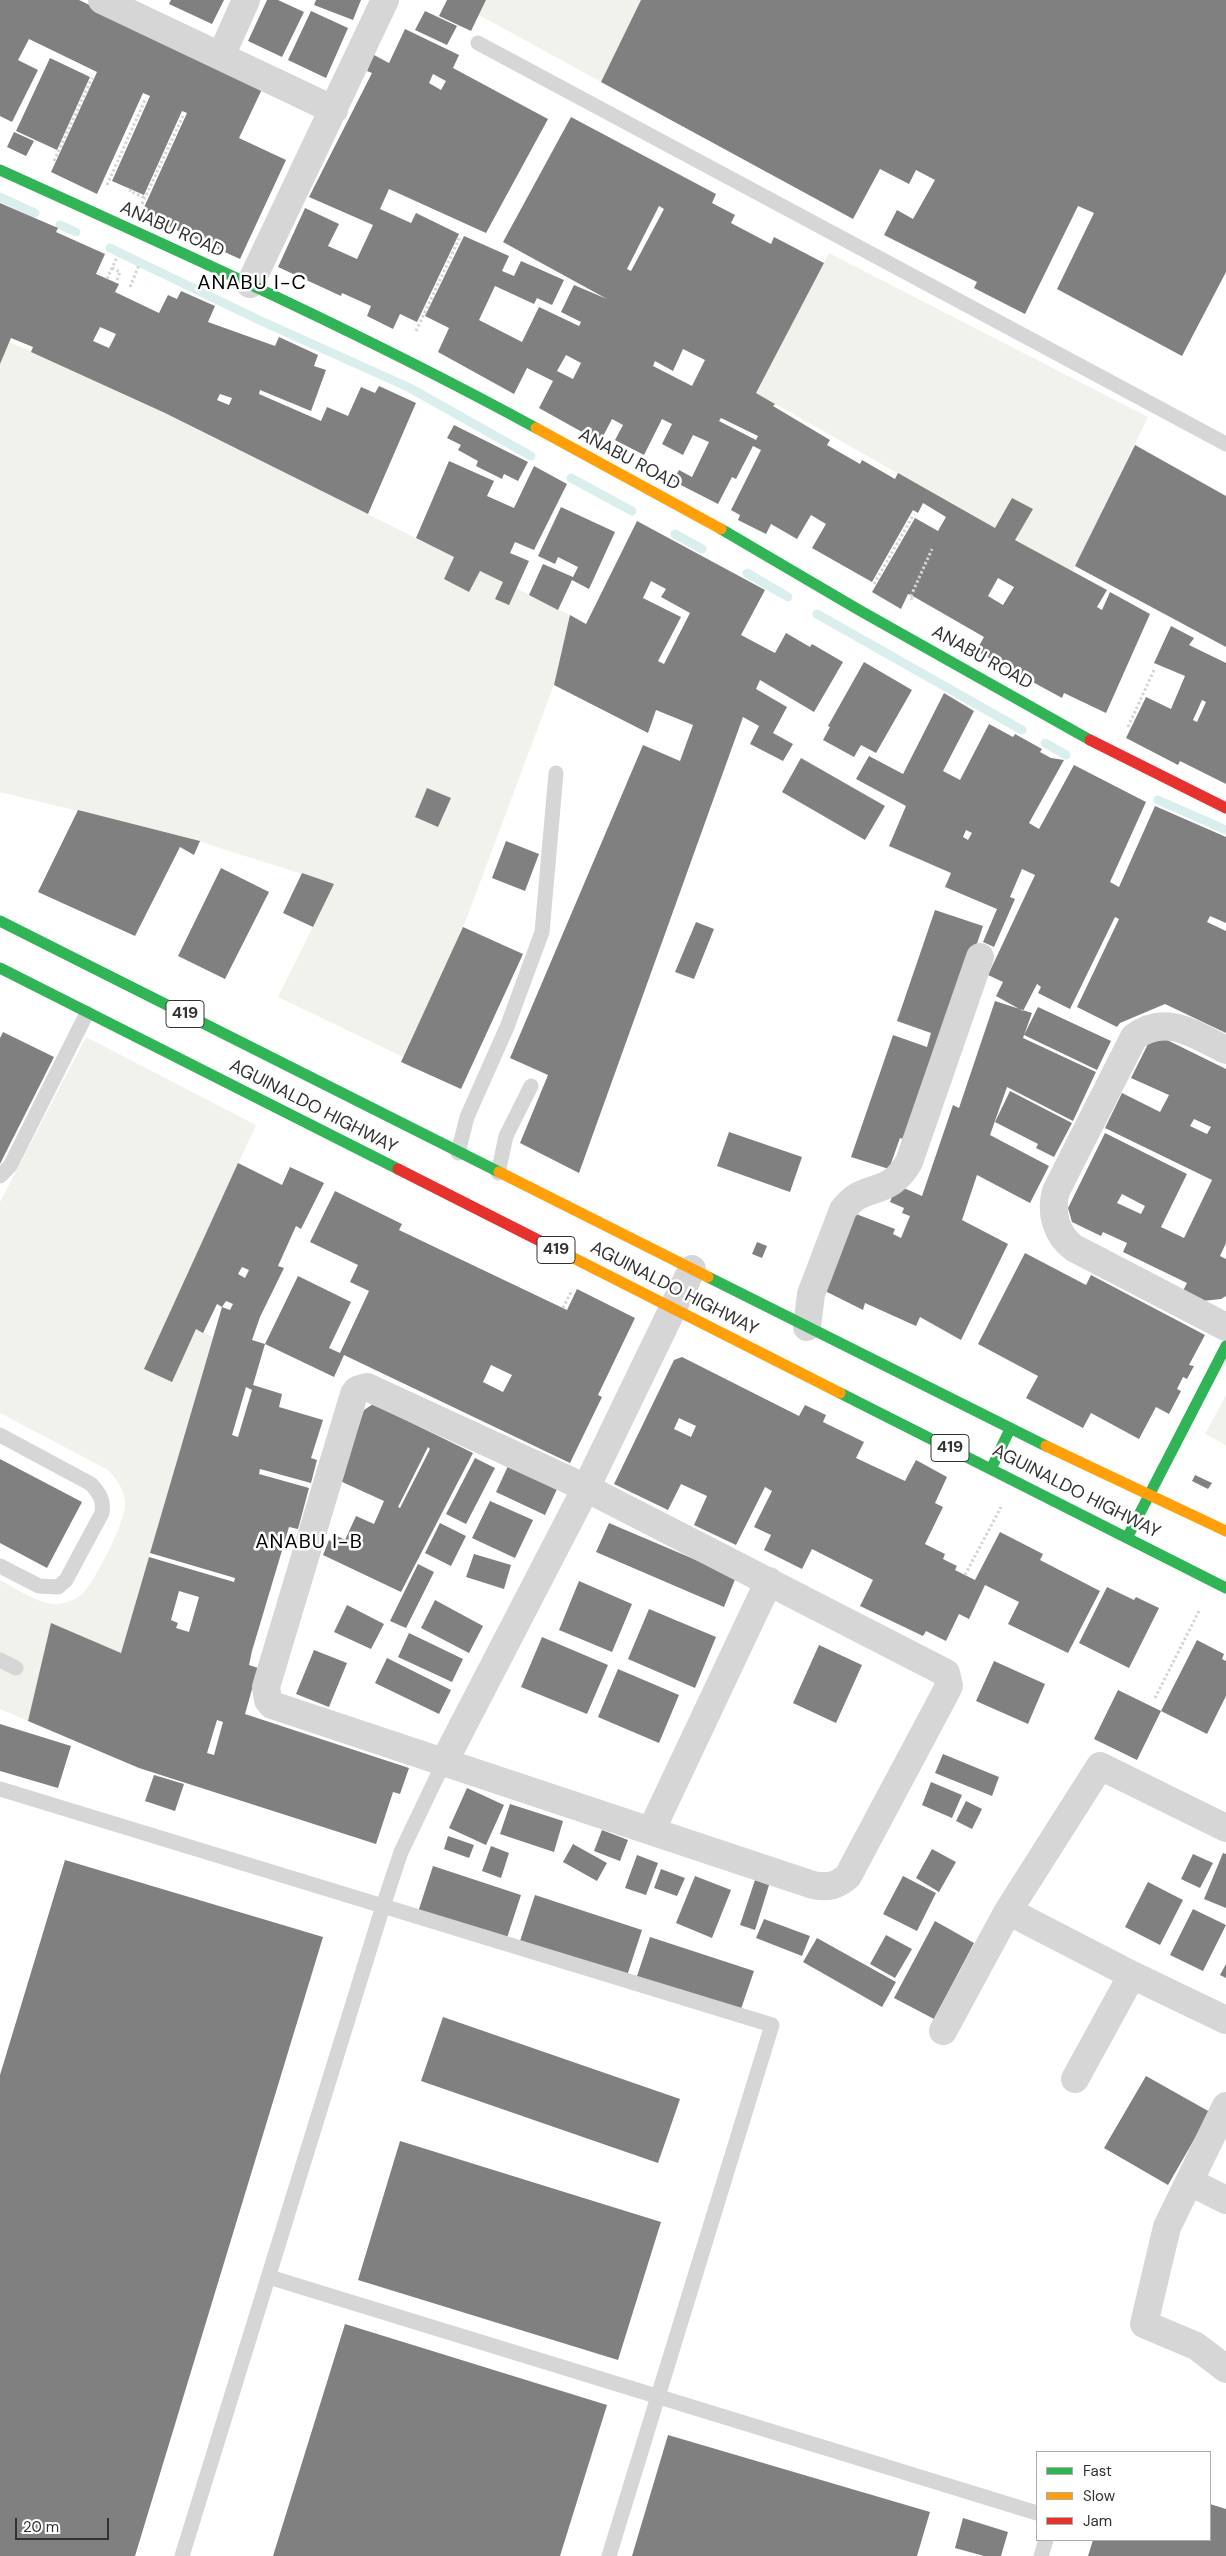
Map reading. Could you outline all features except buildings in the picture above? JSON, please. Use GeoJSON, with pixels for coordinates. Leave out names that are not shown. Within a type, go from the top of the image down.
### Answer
{"type":"FeatureCollection","features":[{"type":"Feature","properties":{"kind":"main road","name":"ANABU ROAD"},"geometry":{"type":"LineString","coordinates":[[0,170],[250,284],[404,358],[716,526],[859,610],[962,666],[1110,751],[1226,808]]}},
{"type":"Feature","properties":{"kind":"main road","name":"AGUINALDO HIGHWAY"},"geometry":{"type":"LineString","coordinates":[[0,921],[457,1157],[498,1173],[1010,1429],[1226,1531]]}},
{"type":"Feature","properties":{"kind":"main road","name":"AGUINALDO HIGHWAY"},"geometry":{"type":"LineString","coordinates":[[0,968],[1226,1588]]}},
{"type":"Feature","properties":{"kind":"main road"},"geometry":{"type":"LineString","coordinates":[[439,1191],[447,1176]]}},
{"type":"Feature","properties":{"kind":"main road"},"geometry":{"type":"LineString","coordinates":[[1128,1538],[1226,1346]]}},
{"type":"Feature","properties":{"kind":"main road"},"geometry":{"type":"LineString","coordinates":[[991,1469],[1010,1429]]}},
{"type":"Feature","properties":{"kind":"street"},"geometry":{"type":"LineString","coordinates":[[102,0],[334,110]]}},
{"type":"Feature","properties":{"kind":"street"},"geometry":{"type":"LineString","coordinates":[[221,56],[246,0]]}},
{"type":"Feature","properties":{"kind":"street"},"geometry":{"type":"LineString","coordinates":[[250,284],[385,0]]}},
{"type":"Feature","properties":{"kind":"street"},"geometry":{"type":"LineString","coordinates":[[807,1327],[811,1294],[843,1210],[851,1199],[863,1192],[882,1189],[892,1184],[901,1175],[909,1162],[980,957]]}},
{"type":"Feature","properties":{"kind":"street"},"geometry":{"type":"LineString","coordinates":[[1226,1050],[1169,1024],[1140,1032],[1134,1037],[1056,1191],[1053,1207],[1062,1237],[1074,1248],[1226,1327]]}},
{"type":"Feature","properties":{"kind":"street"},"geometry":{"type":"LineString","coordinates":[[444,1762],[586,1488],[692,1269]]}},
{"type":"Feature","properties":{"kind":"street"},"geometry":{"type":"LineString","coordinates":[[361,1388],[373,1389],[586,1488],[941,1668],[949,1678],[946,1692],[852,1869],[848,1876],[835,1885],[824,1887],[813,1884],[278,1708],[268,1700],[266,1694],[354,1394],[361,1388]]}},
{"type":"Feature","properties":{"kind":"street"},"geometry":{"type":"LineString","coordinates":[[651,1831],[769,1580]]}},
{"type":"Feature","properties":{"kind":"street"},"geometry":{"type":"LineString","coordinates":[[943,2031],[1008,1911],[1100,1766],[1226,1828]]}},
{"type":"Feature","properties":{"kind":"street"},"geometry":{"type":"LineString","coordinates":[[1008,1911],[1132,1975],[1226,2020]]}},
{"type":"Feature","properties":{"kind":"street"},"geometry":{"type":"LineString","coordinates":[[1075,2079],[1132,1975]]}},
{"type":"Feature","properties":{"kind":"street"},"geometry":{"type":"LineString","coordinates":[[1226,2106],[1167,2227],[1144,2324],[1196,2346],[1226,2369]]}},
{"type":"Feature","properties":{"kind":"street"},"geometry":{"type":"LineString","coordinates":[[1190,2182],[1226,2200]]}},
{"type":"Feature","properties":{"kind":"lane"},"geometry":{"type":"LineString","coordinates":[[478,43],[1226,444]]}},
{"type":"Feature","properties":{"kind":"lane"},"geometry":{"type":"LineString","coordinates":[[457,1157],[467,1117],[507,1027],[542,932],[556,773]]}},
{"type":"Feature","properties":{"kind":"lane"},"geometry":{"type":"LineString","coordinates":[[0,1176],[10,1166],[87,1013]]}},
{"type":"Feature","properties":{"kind":"lane"},"geometry":{"type":"LineString","coordinates":[[498,1173],[506,1136],[531,1086]]}},
{"type":"Feature","properties":{"kind":"lane"},"geometry":{"type":"LineString","coordinates":[[0,1435],[91,1484],[100,1493],[104,1502],[102,1513],[66,1580],[58,1587],[39,1586],[0,1566]]}},
{"type":"Feature","properties":{"kind":"lane"},"geometry":{"type":"LineString","coordinates":[[0,1660],[16,1668]]}},
{"type":"Feature","properties":{"kind":"lane"},"geometry":{"type":"LineString","coordinates":[[182,2556],[383,1906],[401,1852],[444,1762]]}},
{"type":"Feature","properties":{"kind":"lane"},"geometry":{"type":"LineString","coordinates":[[0,1789],[772,2025],[609,2556]]}},
{"type":"Feature","properties":{"kind":"lane"},"geometry":{"type":"LineString","coordinates":[[268,2277],[1036,2512]]}},
{"type":"Feature","properties":{"kind":"lane"},"geometry":{"type":"LineString","coordinates":[[1041,2556],[1046,2541]]}},
{"type":"Feature","properties":{"kind":"path"},"geometry":{"type":"LineString","coordinates":[[53,163],[92,78]]}},
{"type":"Feature","properties":{"kind":"path"},"geometry":{"type":"LineString","coordinates":[[109,180],[146,98]]}},
{"type":"Feature","properties":{"kind":"path"},"geometry":{"type":"LineString","coordinates":[[131,189],[130,191],[146,197],[183,116]]}},
{"type":"Feature","properties":{"kind":"path"},"geometry":{"type":"LineString","coordinates":[[404,358],[460,237]]}},
{"type":"Feature","properties":{"kind":"path"},"geometry":{"type":"LineString","coordinates":[[107,279],[116,260]]}},
{"type":"Feature","properties":{"kind":"path"},"geometry":{"type":"LineString","coordinates":[[112,268],[120,272],[116,283]]}},
{"type":"Feature","properties":{"kind":"path"},"geometry":{"type":"LineString","coordinates":[[130,287],[138,269]]}},
{"type":"Feature","properties":{"kind":"path"},"geometry":{"type":"LineString","coordinates":[[883,568],[914,514]]}},
{"type":"Feature","properties":{"kind":"path"},"geometry":{"type":"LineString","coordinates":[[913,599],[910,598],[932,550]]}},
{"type":"Feature","properties":{"kind":"path"},"geometry":{"type":"LineString","coordinates":[[1128,728],[1155,668]]}},
{"type":"Feature","properties":{"kind":"path"},"geometry":{"type":"LineString","coordinates":[[563,1308],[576,1282]]}},
{"type":"Feature","properties":{"kind":"path"},"geometry":{"type":"LineString","coordinates":[[965,1575],[1004,1500]]}},
{"type":"Feature","properties":{"kind":"path"},"geometry":{"type":"LineString","coordinates":[[1155,1698],[1204,1602]]}},
{"type":"Feature","properties":{"kind":"shaded area"},"geometry":{"type":"Polygon","coordinates":[[[486,0],[641,0],[601,82],[479,15],[486,0]]]}},
{"type":"Feature","properties":{"kind":"shaded area"},"geometry":{"type":"Polygon","coordinates":[[[829,253],[1148,417],[1072,572],[756,393],[829,253]]]}},
{"type":"Feature","properties":{"kind":"shaded area"},"geometry":{"type":"Polygon","coordinates":[[[0,342],[8,346],[10,342],[165,413],[570,615],[554,685],[466,920],[403,1057],[278,997],[334,884],[185,837],[0,792],[0,342]]]}},
{"type":"Feature","properties":{"kind":"shaded area"},"geometry":{"type":"Polygon","coordinates":[[[86,1037],[256,1125],[168,1316],[213,1337],[121,1653],[51,1624],[28,1721],[0,1709],[0,1580],[34,1599],[49,1603],[62,1603],[78,1597],[93,1580],[107,1554],[125,1507],[121,1487],[108,1470],[0,1413],[0,1202],[86,1037]]]}},
{"type":"Feature","properties":{"kind":"shaded area"},"geometry":{"type":"Polygon","coordinates":[[[1226,1395],[1226,1445],[1205,1434],[1226,1395]]]}},
{"type":"Feature","properties":{"kind":"waterway"},"geometry":{"type":"LineString","coordinates":[[0,197],[35,213]]}},
{"type":"Feature","properties":{"kind":"waterway"},"geometry":{"type":"LineString","coordinates":[[60,225],[76,232]]}},
{"type":"Feature","properties":{"kind":"waterway"},"geometry":{"type":"LineString","coordinates":[[110,248],[259,320],[410,388],[531,456]]}},
{"type":"Feature","properties":{"kind":"waterway"},"geometry":{"type":"LineString","coordinates":[[571,478],[632,511]]}},
{"type":"Feature","properties":{"kind":"waterway"},"geometry":{"type":"LineString","coordinates":[[675,534],[702,549]]}},
{"type":"Feature","properties":{"kind":"waterway"},"geometry":{"type":"LineString","coordinates":[[747,573],[788,597]]}},
{"type":"Feature","properties":{"kind":"waterway"},"geometry":{"type":"LineString","coordinates":[[817,614],[1022,730]]}},
{"type":"Feature","properties":{"kind":"waterway"},"geometry":{"type":"LineString","coordinates":[[1045,743],[1066,755]]}},
{"type":"Feature","properties":{"kind":"waterway"},"geometry":{"type":"LineString","coordinates":[[1158,800],[1226,830]]}},
{"type":"Feature","properties":{"kind":"traffic: fast"},"geometry":{"type":"LineString","coordinates":[[0,170],[338,326],[536,428]]}},
{"type":"Feature","properties":{"kind":"traffic: fast"},"geometry":{"type":"LineString","coordinates":[[721,529],[859,610],[1090,740]]}},
{"type":"Feature","properties":{"kind":"traffic: fast"},"geometry":{"type":"LineString","coordinates":[[0,921],[499,1172]]}},
{"type":"Feature","properties":{"kind":"traffic: fast"},"geometry":{"type":"LineString","coordinates":[[0,968],[398,1169]]}},
{"type":"Feature","properties":{"kind":"traffic: fast"},"geometry":{"type":"LineString","coordinates":[[708,1277],[1046,1446]]}},
{"type":"Feature","properties":{"kind":"traffic: fast"},"geometry":{"type":"LineString","coordinates":[[1127,1538],[1226,1346]]}},
{"type":"Feature","properties":{"kind":"traffic: fast"},"geometry":{"type":"LineString","coordinates":[[840,1393],[1226,1588]]}},
{"type":"Feature","properties":{"kind":"traffic: fast"},"geometry":{"type":"LineString","coordinates":[[991,1469],[1010,1429]]}},
{"type":"Feature","properties":{"kind":"traffic: slow"},"geometry":{"type":"LineString","coordinates":[[536,428],[721,529]]}},
{"type":"Feature","properties":{"kind":"traffic: slow"},"geometry":{"type":"LineString","coordinates":[[499,1172],[708,1277]]}},
{"type":"Feature","properties":{"kind":"traffic: slow"},"geometry":{"type":"LineString","coordinates":[[548,1245],[840,1393]]}},
{"type":"Feature","properties":{"kind":"traffic: slow"},"geometry":{"type":"LineString","coordinates":[[1046,1446],[1226,1531]]}},
{"type":"Feature","properties":{"kind":"traffic: jam"},"geometry":{"type":"LineString","coordinates":[[1090,740],[1226,808]]}},
{"type":"Feature","properties":{"kind":"traffic: jam"},"geometry":{"type":"LineString","coordinates":[[398,1169],[548,1245]]}},
{"type":"Feature","properties":{"kind":"district","name":"ANABU I-C"},"geometry":{"type":"Point","coordinates":[252,284]}},
{"type":"Feature","properties":{"kind":"district","name":"ANABU I-B"},"geometry":{"type":"Point","coordinates":[309,1543]}}]}
